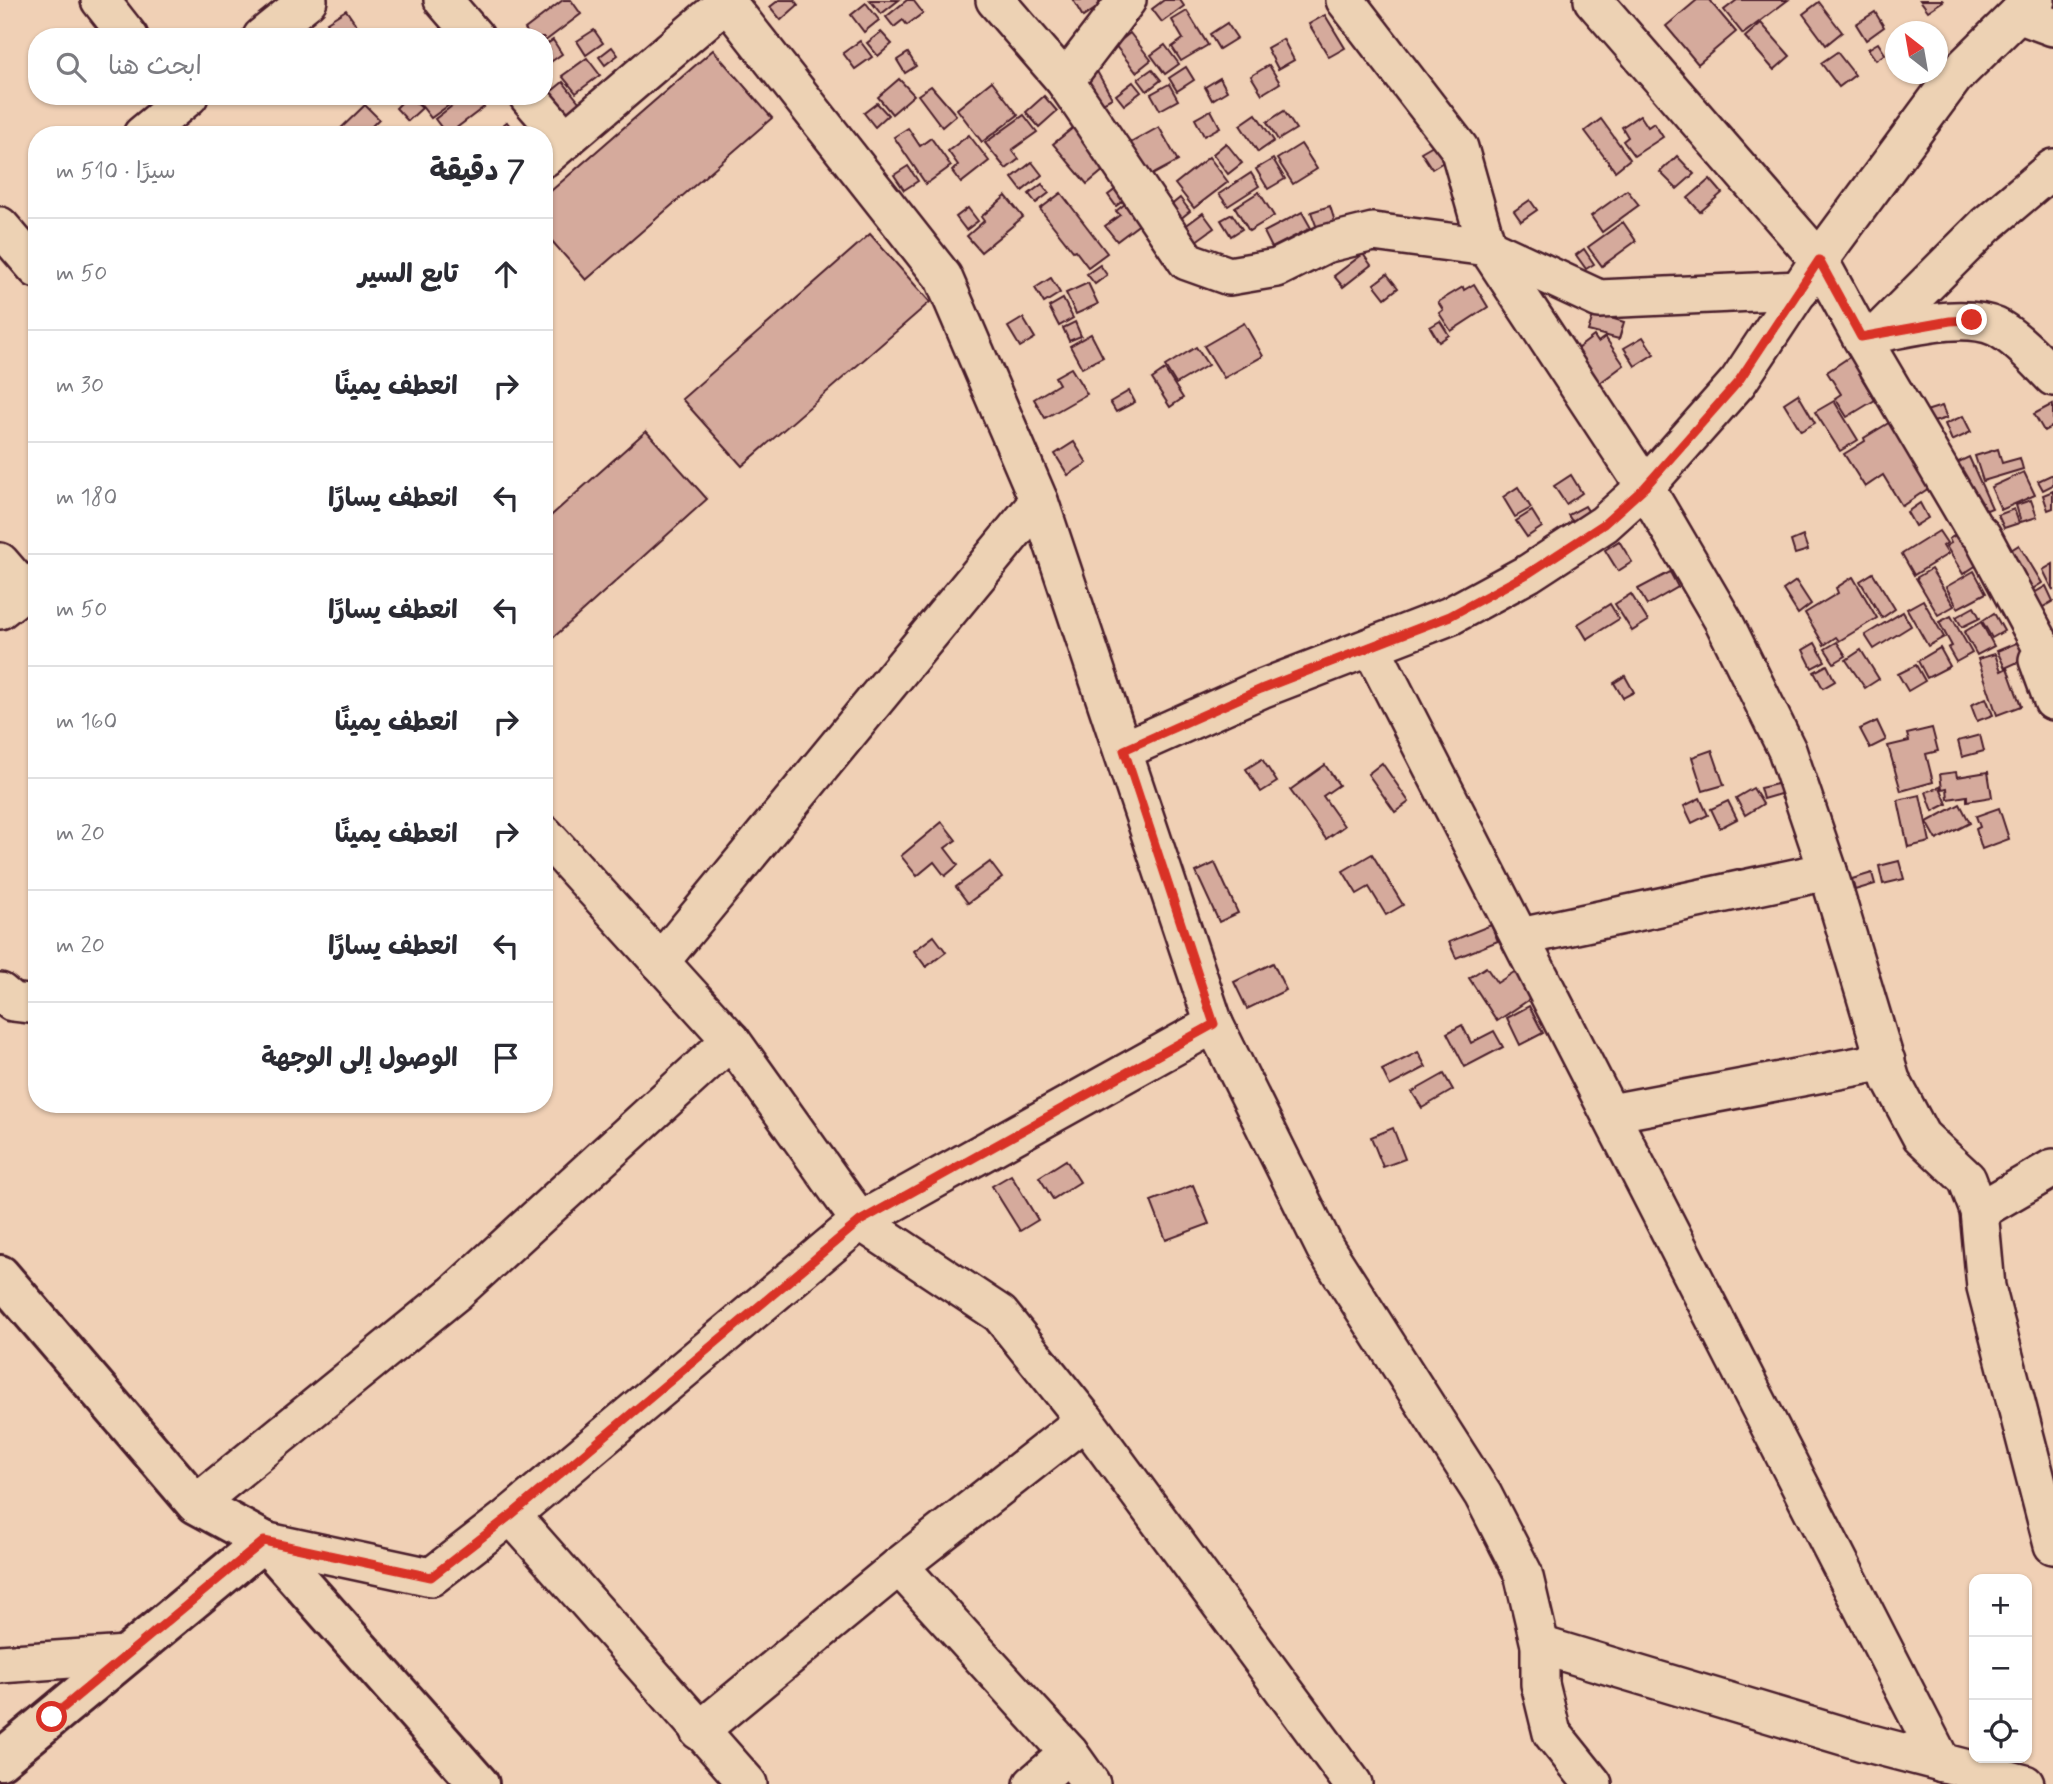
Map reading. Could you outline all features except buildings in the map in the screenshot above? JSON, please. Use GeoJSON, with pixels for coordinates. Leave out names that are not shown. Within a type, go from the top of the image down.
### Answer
{"type":"FeatureCollection","features":[{"type":"Feature","properties":{"kind":"street"},"geometry":{"type":"LineString","coordinates":[[100,0],[122,28]]}},
{"type":"Feature","properties":{"kind":"street"},"geometry":{"type":"LineString","coordinates":[[273,28],[308,0]]}},
{"type":"Feature","properties":{"kind":"street"},"geometry":{"type":"LineString","coordinates":[[443,0],[467,28]]}},
{"type":"Feature","properties":{"kind":"street"},"geometry":{"type":"LineString","coordinates":[[995,0],[1065,81],[1187,261],[1229,276],[1278,268],[1325,244],[1373,232],[1487,247],[1599,299],[1809,275]]}},
{"type":"Feature","properties":{"kind":"street"},"geometry":{"type":"LineString","coordinates":[[1065,81],[1127,0]]}},
{"type":"Feature","properties":{"kind":"street"},"geometry":{"type":"LineString","coordinates":[[1345,0],[1459,148],[1487,247],[1645,487],[1724,622],[1787,750],[1828,871],[1891,1080],[1921,1136],[1967,1179],[1979,1211],[1986,1287],[2053,1545]]}},
{"type":"Feature","properties":{"kind":"street"},"geometry":{"type":"LineString","coordinates":[[1593,0],[1809,275],[1870,335],[1973,527],[1982,536],[2046,655],[2038,660],[2053,701]]}},
{"type":"Feature","properties":{"kind":"street"},"geometry":{"type":"LineString","coordinates":[[555,149],[727,1],[943,277],[1040,501],[1214,1024],[1325,1248],[1483,1495],[1523,1573],[1540,1645],[1540,1685],[1552,1733],[1593,1784]]}},
{"type":"Feature","properties":{"kind":"street"},"geometry":{"type":"LineString","coordinates":[[1124,750],[1261,689],[1450,616],[1529,573],[1604,524],[1645,487],[1738,382],[1809,275],[1954,77],[2027,7],[2053,27]]}},
{"type":"Feature","properties":{"kind":"street"},"geometry":{"type":"LineString","coordinates":[[152,126],[174,105]]}},
{"type":"Feature","properties":{"kind":"street"},"geometry":{"type":"LineString","coordinates":[[533,105],[543,126]]}},
{"type":"Feature","properties":{"kind":"street"},"geometry":{"type":"LineString","coordinates":[[1870,335],[1986,226],[2053,168]]}},
{"type":"Feature","properties":{"kind":"street"},"geometry":{"type":"LineString","coordinates":[[16,230],[28,252]]}},
{"type":"Feature","properties":{"kind":"street"},"geometry":{"type":"LineString","coordinates":[[1870,335],[1950,321],[1972,320],[1997,328],[2040,362],[2053,377]]}},
{"type":"Feature","properties":{"kind":"street"},"geometry":{"type":"LineString","coordinates":[[660,962],[1040,501]]}},
{"type":"Feature","properties":{"kind":"street"},"geometry":{"type":"LineString","coordinates":[[0,562],[20,594]]}},
{"type":"Feature","properties":{"kind":"street"},"geometry":{"type":"LineString","coordinates":[[1371,647],[1942,1763]]}},
{"type":"Feature","properties":{"kind":"street"},"geometry":{"type":"LineString","coordinates":[[553,844],[732,1040],[860,1221],[1000,1314],[1085,1420],[1353,1784]]}},
{"type":"Feature","properties":{"kind":"street"},"geometry":{"type":"LineString","coordinates":[[1520,937],[1828,871]]}},
{"type":"Feature","properties":{"kind":"street"},"geometry":{"type":"LineString","coordinates":[[0,992],[12,1002],[28,1004]]}},
{"type":"Feature","properties":{"kind":"street"},"geometry":{"type":"LineString","coordinates":[[0,1275],[197,1504],[264,1541],[431,1577],[511,1515],[860,1221],[1214,1024]]}},
{"type":"Feature","properties":{"kind":"street"},"geometry":{"type":"LineString","coordinates":[[197,1504],[455,1293],[732,1040]]}},
{"type":"Feature","properties":{"kind":"street"},"geometry":{"type":"LineString","coordinates":[[1611,1113],[1886,1061]]}},
{"type":"Feature","properties":{"kind":"street"},"geometry":{"type":"LineString","coordinates":[[1979,1211],[2053,1168]]}},
{"type":"Feature","properties":{"kind":"street"},"geometry":{"type":"LineString","coordinates":[[699,1731],[899,1566],[1085,1420]]}},
{"type":"Feature","properties":{"kind":"street"},"geometry":{"type":"LineString","coordinates":[[511,1515],[748,1784]]}},
{"type":"Feature","properties":{"kind":"street"},"geometry":{"type":"LineString","coordinates":[[0,1760],[264,1541]]}},
{"type":"Feature","properties":{"kind":"street"},"geometry":{"type":"LineString","coordinates":[[264,1541],[479,1784]]}},
{"type":"Feature","properties":{"kind":"street"},"geometry":{"type":"LineString","coordinates":[[899,1566],[1069,1753],[1091,1784]]}},
{"type":"Feature","properties":{"kind":"street"},"geometry":{"type":"LineString","coordinates":[[1540,1645],[1860,1741],[2025,1784]]}},
{"type":"Feature","properties":{"kind":"street"},"geometry":{"type":"LineString","coordinates":[[0,1664],[126,1655]]}},
{"type":"Feature","properties":{"kind":"street"},"geometry":{"type":"LineString","coordinates":[[1033,1784],[1069,1753]]}},
{"type":"Feature","properties":{"kind":"route"},"geometry":{"type":"LineString","coordinates":[[52,1717],[264,1541],[431,1577],[511,1515],[860,1221],[1214,1024],[1124,750],[1261,689],[1450,616],[1529,573],[1604,524],[1645,487],[1738,382],[1819,260],[1861,337],[1950,321],[1972,320]]}}]}
